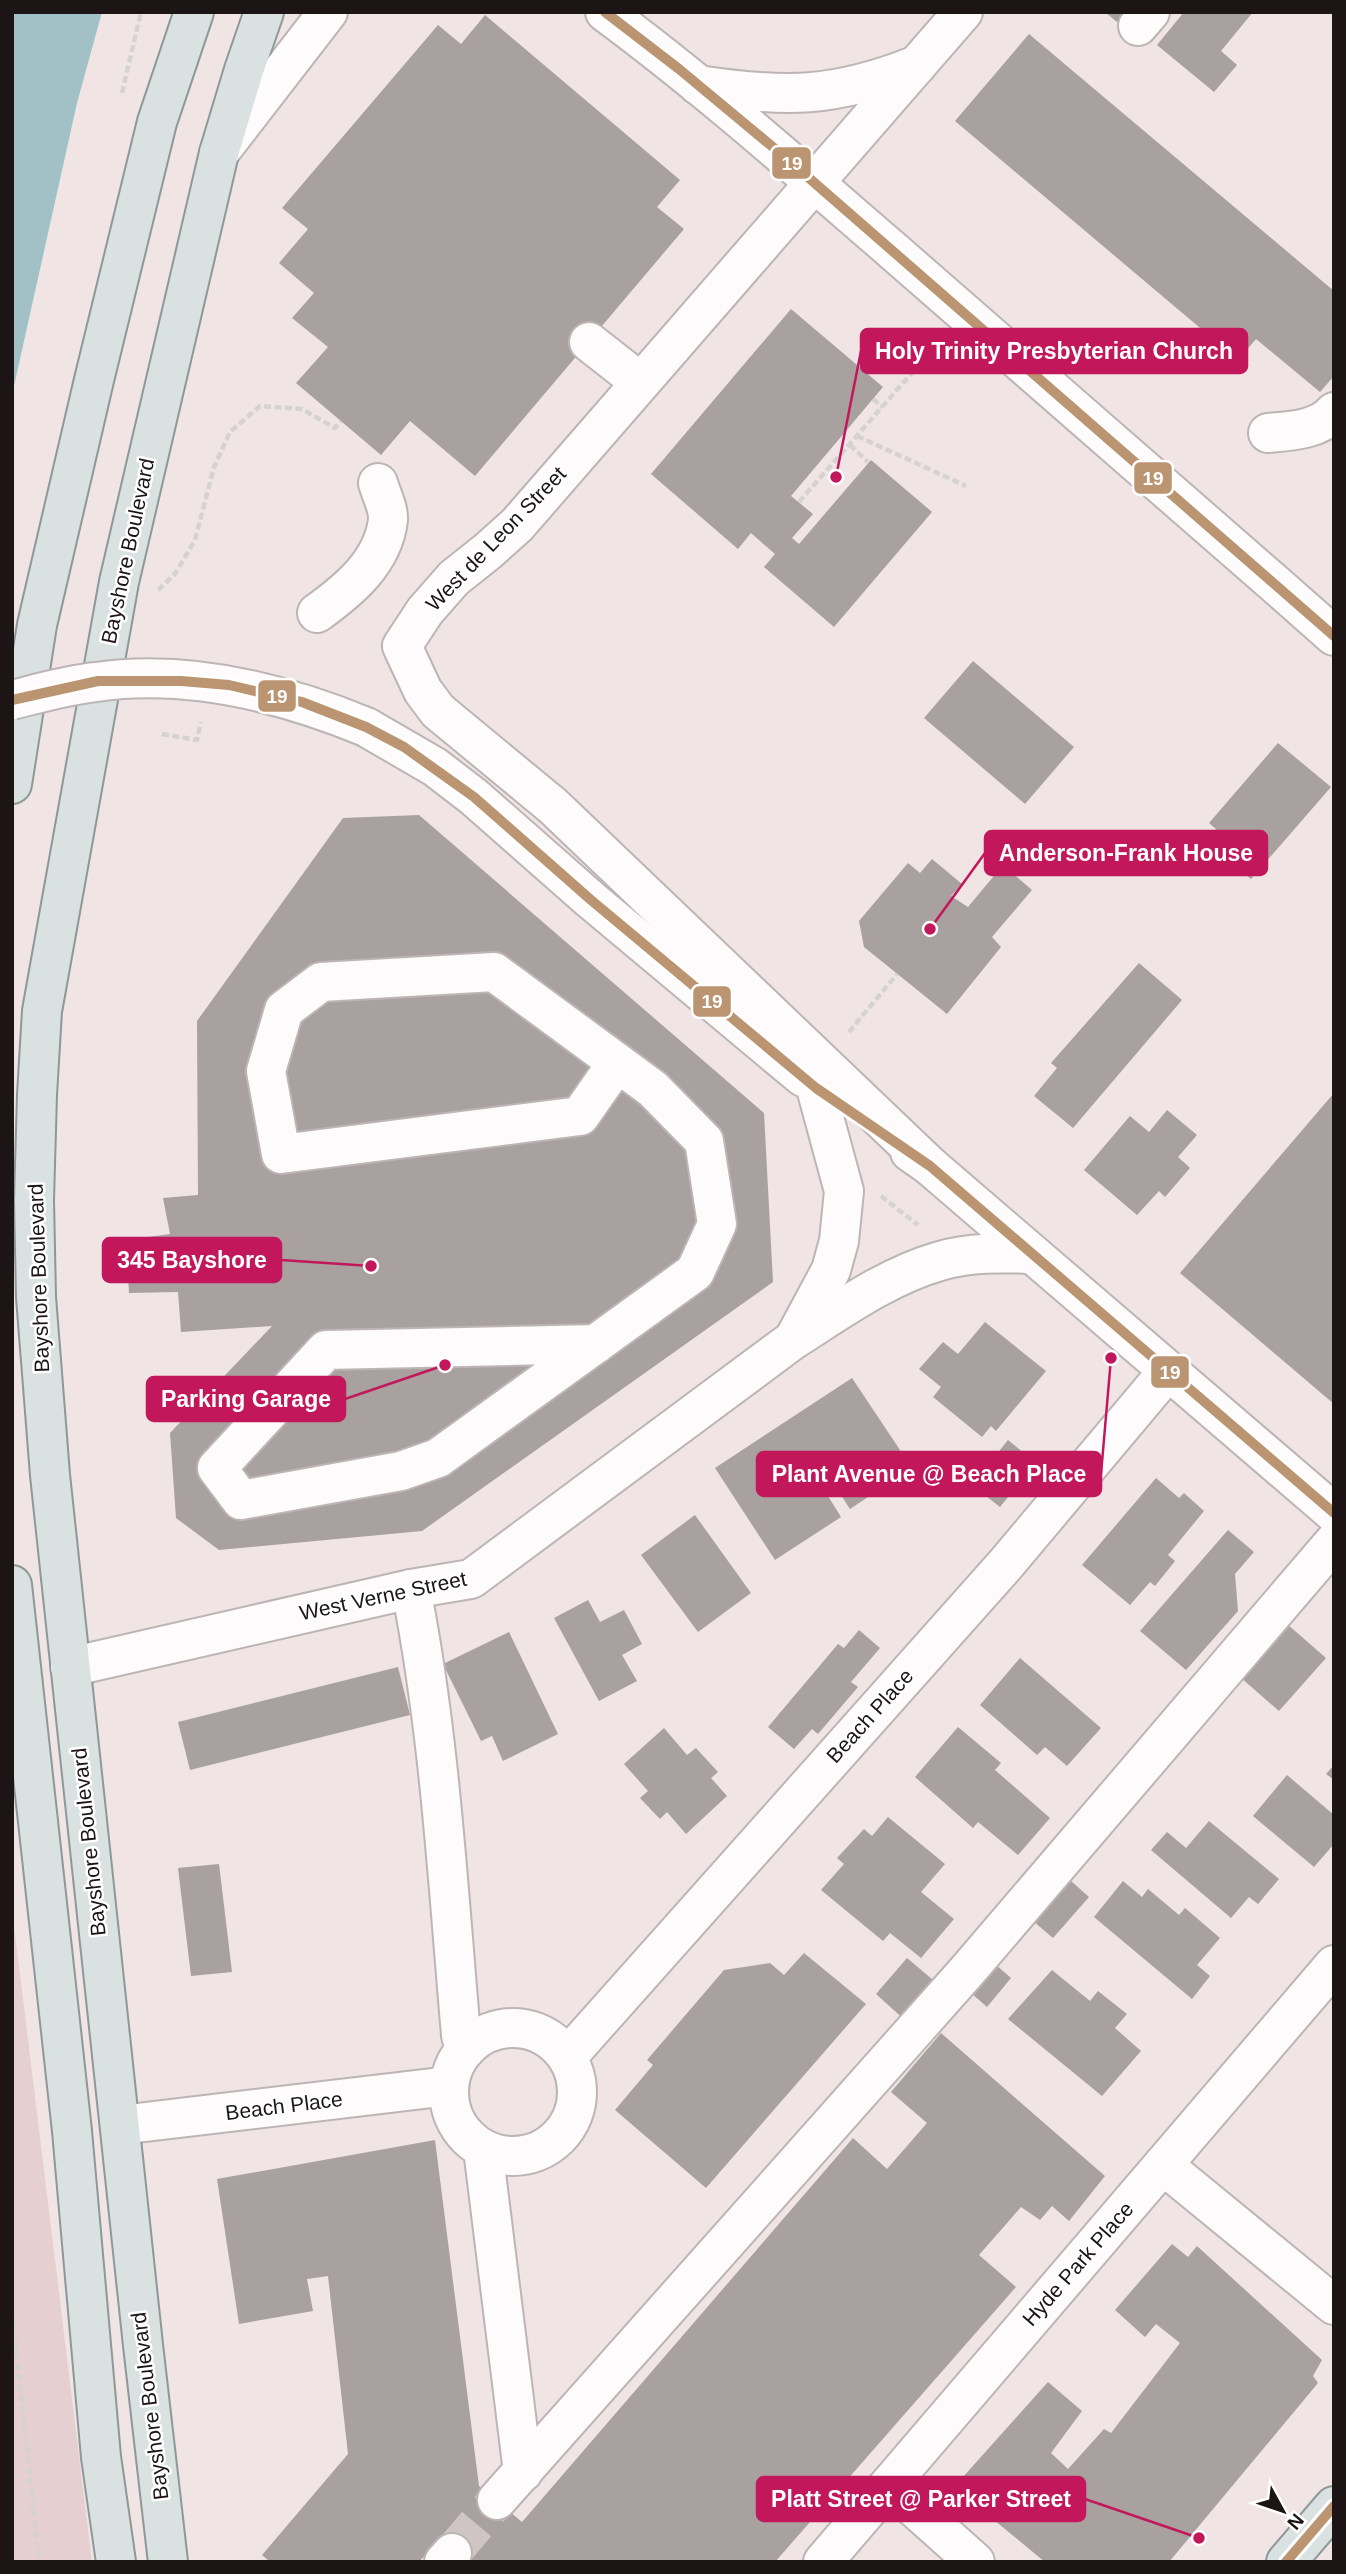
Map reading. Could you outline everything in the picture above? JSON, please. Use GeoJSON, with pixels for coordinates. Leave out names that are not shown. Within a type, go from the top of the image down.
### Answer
{"type":"FeatureCollection","features":[{"type":"Feature","properties":{"kind":"main road"},"geometry":{"type":"LineString","coordinates":[[12,784],[37,625],[94,380],[157,121],[194,12]]}},
{"type":"Feature","properties":{"kind":"main road","name":"Bayshore Boulevard"},"geometry":{"type":"LineString","coordinates":[[168,2562],[69,1667],[36,1297],[34,1200],[42,1011],[119,582],[219,153],[264,12]]}},
{"type":"Feature","properties":{"kind":"main road"},"geometry":{"type":"LineString","coordinates":[[12,1585],[71,2117],[101,2457],[116,2562]]}},
{"type":"Feature","properties":{"kind":"main road"},"geometry":{"type":"LineString","coordinates":[[1286,2562],[1334,2506]]}},
{"type":"Feature","properties":{"kind":"street"},"geometry":{"type":"LineString","coordinates":[[219,153],[328,12]]}},
{"type":"Feature","properties":{"kind":"street"},"geometry":{"type":"LineString","coordinates":[[605,12],[698,85],[814,183],[1084,415],[1334,636]]}},
{"type":"Feature","properties":{"kind":"street"},"geometry":{"type":"LineString","coordinates":[[698,85],[762,93],[819,93],[863,84],[919,64],[963,12]]}},
{"type":"Feature","properties":{"kind":"street","name":"West de Leon Street"},"geometry":{"type":"LineString","coordinates":[[919,64],[517,525],[454,578],[425,611],[402,646],[423,691],[438,711],[553,806],[930,1166]]}},
{"type":"Feature","properties":{"kind":"street"},"geometry":{"type":"LineString","coordinates":[[589,342],[640,382]]}},
{"type":"Feature","properties":{"kind":"street"},"geometry":{"type":"LineString","coordinates":[[1268,433],[1304,429],[1328,419],[1334,412]]}},
{"type":"Feature","properties":{"kind":"street"},"geometry":{"type":"LineString","coordinates":[[317,613],[345,594],[377,556],[388,518],[378,483]]}},
{"type":"Feature","properties":{"kind":"street"},"geometry":{"type":"LineString","coordinates":[[12,700],[98,681],[181,681],[229,685],[302,702],[366,727],[435,766],[816,1088],[930,1166],[1334,1513]]}},
{"type":"Feature","properties":{"kind":"street"},"geometry":{"type":"LineString","coordinates":[[596,1344],[326,1350],[218,1468],[241,1500],[401,1471],[438,1458],[596,1344],[695,1272],[717,1224],[704,1141],[653,1089],[494,972],[321,982],[284,1010],[266,1071],[281,1154],[580,1116],[617,1063]]}},
{"type":"Feature","properties":{"kind":"street","name":"West Verne Street"},"geometry":{"type":"LineString","coordinates":[[793,1340],[831,1270],[839,1241],[844,1191],[816,1088]]}},
{"type":"Feature","properties":{"kind":"street","name":"West Verne Street"},"geometry":{"type":"LineString","coordinates":[[69,1667],[411,1589],[471,1579],[793,1340],[884,1285],[939,1261],[994,1252],[1032,1254]]}},
{"type":"Feature","properties":{"kind":"street","name":"Beach Place"},"geometry":{"type":"LineString","coordinates":[[567,2057],[1005,1565],[1168,1371]]}},
{"type":"Feature","properties":{"kind":"street"},"geometry":{"type":"LineString","coordinates":[[497,2500],[968,1969],[1334,1542]]}},
{"type":"Feature","properties":{"kind":"street"},"geometry":{"type":"LineString","coordinates":[[411,1589],[419,1627],[442,1806],[461,2035],[465,2050]]}},
{"type":"Feature","properties":{"kind":"street","name":"Hyde Park Place"},"geometry":{"type":"LineString","coordinates":[[823,2562],[1334,1965]]}},
{"type":"Feature","properties":{"kind":"street"},"geometry":{"type":"LineString","coordinates":[[515,2028],[535,2032],[553,2042],[567,2057],[575,2077],[577,2100],[570,2121],[557,2139],[541,2150],[522,2156],[502,2156],[469,2140],[457,2126],[450,2107],[449,2086],[453,2070],[465,2050],[476,2040],[495,2031],[515,2028]]}},
{"type":"Feature","properties":{"kind":"street","name":"Beach Place"},"geometry":{"type":"LineString","coordinates":[[120,2125],[449,2086]]}},
{"type":"Feature","properties":{"kind":"street"},"geometry":{"type":"LineString","coordinates":[[483,2149],[523,2472]]}},
{"type":"Feature","properties":{"kind":"street"},"geometry":{"type":"LineString","coordinates":[[1163,2165],[1334,2305]]}},
{"type":"Feature","properties":{"kind":"street"},"geometry":{"type":"LineString","coordinates":[[889,2485],[975,2562]]}},
{"type":"Feature","properties":{"kind":"path"},"geometry":{"type":"LineString","coordinates":[[799,502],[917,367]]}},
{"type":"Feature","properties":{"kind":"path"},"geometry":{"type":"LineString","coordinates":[[873,399],[882,407]]}},
{"type":"Feature","properties":{"kind":"path"},"geometry":{"type":"LineString","coordinates":[[157,592],[175,574],[195,540],[214,467],[230,432],[260,406],[302,409],[335,428],[341,421]]}},
{"type":"Feature","properties":{"kind":"path"},"geometry":{"type":"LineString","coordinates":[[857,436],[966,486]]}},
{"type":"Feature","properties":{"kind":"path"},"geometry":{"type":"LineString","coordinates":[[850,445],[869,462]]}},
{"type":"Feature","properties":{"kind":"path"},"geometry":{"type":"LineString","coordinates":[[162,734],[197,740],[201,719],[191,716]]}},
{"type":"Feature","properties":{"kind":"path"},"geometry":{"type":"LineString","coordinates":[[849,1032],[897,974]]}},
{"type":"Feature","properties":{"kind":"path"},"geometry":{"type":"LineString","coordinates":[[872,1195],[883,1196],[923,1230]]}},
{"type":"Feature","properties":{"kind":"path"},"geometry":{"type":"LineString","coordinates":[[12,2311],[40,2562]]}},
{"type":"Feature","properties":{"kind":"shaded area"},"geometry":{"type":"Polygon","coordinates":[[[12,1909],[92,2562],[14,2562],[12,1909]]]}},
{"type":"Feature","properties":{"kind":"water"},"geometry":{"type":"Polygon","coordinates":[[[12,12],[102,12],[77,103],[12,395],[12,12]]]}},
{"type":"Feature","properties":{"kind":"building"},"geometry":{"type":"Polygon","coordinates":[[[1105,12],[1125,12],[1117,22],[1105,12]]]}},
{"type":"Feature","properties":{"kind":"building"},"geometry":{"type":"Polygon","coordinates":[[[1184,12],[1253,12],[1221,51],[1237,65],[1214,92],[1157,45],[1184,12]]]}},
{"type":"Feature","properties":{"kind":"building"},"geometry":{"type":"Polygon","coordinates":[[[485,15],[680,180],[657,207],[684,229],[475,476],[410,421],[381,455],[296,383],[328,347],[292,318],[314,293],[279,263],[308,229],[282,208],[438,25],[461,44],[485,15]]]}},
{"type":"Feature","properties":{"kind":"building"},"geometry":{"type":"Polygon","coordinates":[[[1029,34],[1334,291],[1334,376],[1320,392],[1256,339],[1238,360],[955,121],[1029,34]]]}},
{"type":"Feature","properties":{"kind":"building"},"geometry":{"type":"Polygon","coordinates":[[[791,309],[883,387],[791,496],[813,514],[792,538],[799,544],[871,460],[932,512],[834,627],[764,567],[775,554],[751,533],[738,549],[651,474],[791,309]]]}},
{"type":"Feature","properties":{"kind":"building"},"geometry":{"type":"Polygon","coordinates":[[[973,661],[1074,747],[1025,804],[924,718],[973,661]]]}},
{"type":"Feature","properties":{"kind":"building"},"geometry":{"type":"Polygon","coordinates":[[[1278,743],[1331,787],[1251,879],[1205,842],[1216,829],[1209,823],[1278,743]]]}},
{"type":"Feature","properties":{"kind":"building"},"geometry":{"type":"Polygon","coordinates":[[[419,815],[764,1113],[773,1282],[422,1531],[219,1550],[176,1518],[170,1433],[272,1326],[181,1332],[178,1292],[129,1293],[126,1240],[170,1234],[163,1198],[198,1195],[197,1021],[343,818],[419,815]]]}},
{"type":"Feature","properties":{"kind":"building"},"geometry":{"type":"Polygon","coordinates":[[[932,859],[962,884],[951,896],[968,907],[1003,865],[1032,890],[992,937],[1001,947],[947,1014],[864,947],[859,921],[908,863],[920,873],[932,859]]]}},
{"type":"Feature","properties":{"kind":"building"},"geometry":{"type":"Polygon","coordinates":[[[1139,963],[1182,1000],[1073,1128],[1034,1096],[1057,1068],[1051,1063],[1139,963]]]}},
{"type":"Feature","properties":{"kind":"building"},"geometry":{"type":"Polygon","coordinates":[[[1334,1093],[1334,1404],[1180,1273],[1334,1093]]]}},
{"type":"Feature","properties":{"kind":"building"},"geometry":{"type":"Polygon","coordinates":[[[1167,1110],[1197,1135],[1178,1157],[1190,1168],[1165,1197],[1159,1191],[1137,1215],[1084,1170],[1130,1116],[1149,1132],[1167,1110]]]}},
{"type":"Feature","properties":{"kind":"building"},"geometry":{"type":"Polygon","coordinates":[[[985,1322],[1046,1371],[996,1431],[991,1426],[982,1437],[933,1397],[941,1387],[919,1369],[943,1342],[958,1354],[985,1322]]]}},
{"type":"Feature","properties":{"kind":"building"},"geometry":{"type":"Polygon","coordinates":[[[852,1378],[912,1468],[850,1509],[837,1489],[828,1496],[841,1517],[775,1560],[715,1468],[852,1378]]]}},
{"type":"Feature","properties":{"kind":"building"},"geometry":{"type":"Polygon","coordinates":[[[1008,1440],[1036,1463],[1000,1507],[972,1485],[1008,1440]]]}},
{"type":"Feature","properties":{"kind":"building"},"geometry":{"type":"Polygon","coordinates":[[[1156,1478],[1179,1498],[1184,1493],[1204,1511],[1168,1555],[1175,1561],[1155,1586],[1150,1582],[1130,1605],[1082,1565],[1156,1478]]]}},
{"type":"Feature","properties":{"kind":"building"},"geometry":{"type":"Polygon","coordinates":[[[695,1515],[751,1593],[698,1632],[641,1555],[695,1515]]]}},
{"type":"Feature","properties":{"kind":"building"},"geometry":{"type":"Polygon","coordinates":[[[1228,1530],[1254,1552],[1235,1574],[1238,1611],[1186,1670],[1140,1631],[1228,1530]]]}},
{"type":"Feature","properties":{"kind":"building"},"geometry":{"type":"Polygon","coordinates":[[[588,1600],[600,1622],[624,1610],[642,1644],[622,1655],[637,1681],[599,1701],[554,1618],[588,1600]]]}},
{"type":"Feature","properties":{"kind":"building"},"geometry":{"type":"Polygon","coordinates":[[[1287,1624],[1326,1658],[1279,1711],[1240,1677],[1287,1624]]]}},
{"type":"Feature","properties":{"kind":"building"},"geometry":{"type":"Polygon","coordinates":[[[859,1630],[880,1648],[851,1682],[858,1687],[818,1734],[812,1729],[794,1749],[768,1727],[838,1644],[844,1648],[859,1630]]]}},
{"type":"Feature","properties":{"kind":"building"},"geometry":{"type":"Polygon","coordinates":[[[509,1632],[558,1734],[503,1761],[492,1736],[481,1741],[443,1664],[509,1632]]]}},
{"type":"Feature","properties":{"kind":"building"},"geometry":{"type":"Polygon","coordinates":[[[1020,1658],[1101,1728],[1067,1766],[1045,1747],[1037,1755],[980,1705],[1020,1658]]]}},
{"type":"Feature","properties":{"kind":"building"},"geometry":{"type":"Polygon","coordinates":[[[398,1667],[410,1715],[190,1770],[178,1722],[398,1667]]]}},
{"type":"Feature","properties":{"kind":"building"},"geometry":{"type":"Polygon","coordinates":[[[958,1727],[1001,1763],[995,1770],[1050,1818],[1018,1855],[978,1822],[973,1828],[915,1777],[958,1727]]]}},
{"type":"Feature","properties":{"kind":"building"},"geometry":{"type":"Polygon","coordinates":[[[664,1728],[687,1755],[696,1748],[718,1772],[711,1778],[727,1796],[686,1834],[667,1812],[660,1819],[640,1798],[648,1791],[624,1764],[664,1728]]]}},
{"type":"Feature","properties":{"kind":"building"},"geometry":{"type":"Polygon","coordinates":[[[1334,1765],[1334,1780],[1326,1774],[1334,1765]]]}},
{"type":"Feature","properties":{"kind":"building"},"geometry":{"type":"Polygon","coordinates":[[[1287,1775],[1334,1815],[1334,1844],[1314,1867],[1253,1816],[1287,1775]]]}},
{"type":"Feature","properties":{"kind":"building"},"geometry":{"type":"Polygon","coordinates":[[[888,1817],[945,1864],[921,1892],[954,1919],[921,1958],[890,1933],[883,1941],[821,1890],[844,1864],[837,1858],[864,1829],[872,1836],[888,1817]]]}},
{"type":"Feature","properties":{"kind":"building"},"geometry":{"type":"Polygon","coordinates":[[[1209,1821],[1279,1879],[1258,1904],[1249,1897],[1231,1918],[1151,1850],[1167,1832],[1186,1848],[1209,1821]]]}},
{"type":"Feature","properties":{"kind":"building"},"geometry":{"type":"Polygon","coordinates":[[[219,1864],[232,1972],[191,1976],[178,1868],[219,1864]]]}},
{"type":"Feature","properties":{"kind":"building"},"geometry":{"type":"Polygon","coordinates":[[[1062,1873],[1089,1897],[1053,1938],[1026,1915],[1062,1873]]]}},
{"type":"Feature","properties":{"kind":"building"},"geometry":{"type":"Polygon","coordinates":[[[1123,1881],[1142,1897],[1148,1889],[1179,1915],[1185,1908],[1220,1938],[1197,1965],[1210,1976],[1192,1999],[1094,1917],[1123,1881]]]}},
{"type":"Feature","properties":{"kind":"building"},"geometry":{"type":"Polygon","coordinates":[[[804,1953],[866,2004],[706,2188],[615,2110],[653,2065],[647,2060],[724,1970],[770,1963],[784,1975],[804,1953]]]}},
{"type":"Feature","properties":{"kind":"building"},"geometry":{"type":"Polygon","coordinates":[[[987,1957],[1011,1978],[987,2007],[962,1985],[987,1957]]]}},
{"type":"Feature","properties":{"kind":"building"},"geometry":{"type":"Polygon","coordinates":[[[907,1958],[939,1985],[907,2022],[876,1994],[907,1958]]]}},
{"type":"Feature","properties":{"kind":"building"},"geometry":{"type":"Polygon","coordinates":[[[1052,1970],[1090,2001],[1098,1991],[1127,2014],[1115,2028],[1141,2051],[1102,2096],[1008,2019],[1052,1970]]]}},
{"type":"Feature","properties":{"kind":"building"},"geometry":{"type":"Polygon","coordinates":[[[941,2033],[1105,2176],[1069,2221],[1052,2206],[1040,2220],[1021,2207],[979,2255],[1016,2287],[775,2562],[463,2562],[438,2541],[419,2562],[270,2562],[262,2555],[348,2454],[328,2276],[307,2279],[313,2311],[239,2324],[217,2179],[435,2140],[479,2486],[522,2522],[853,2138],[887,2169],[927,2123],[891,2092],[941,2033]]]}},
{"type":"Feature","properties":{"kind":"building"},"geometry":{"type":"Polygon","coordinates":[[[1172,2244],[1188,2257],[1197,2246],[1322,2360],[1313,2376],[1318,2383],[1169,2562],[1045,2562],[954,2487],[1048,2382],[1082,2411],[1051,2453],[1068,2469],[1104,2429],[1111,2433],[1180,2343],[1156,2324],[1145,2337],[1115,2310],[1172,2244]]]}},
{"type":"Feature","properties":{"kind":"tunnel"},"geometry":{"type":"LineString","coordinates":[[452,2553],[497,2500]]}},
{"type":"Feature","properties":{"kind":"transit line","name":"19"},"geometry":{"type":"LineString","coordinates":[[605,12],[786,158],[1334,636]]}},
{"type":"Feature","properties":{"kind":"transit line","name":"19"},"geometry":{"type":"LineString","coordinates":[[12,700],[98,681],[181,681],[229,685],[302,702],[366,727],[404,747],[474,797],[591,900],[816,1088],[930,1166],[1334,1513]]}},
{"type":"Feature","properties":{"kind":"transit line","name":"19"},"geometry":{"type":"LineString","coordinates":[[1286,2562],[1334,2506]]}},
{"type":"Feature","properties":{"kind":"place","name":"Holy Trinity Presbyterian Church"},"geometry":{"type":"Point","coordinates":[836,477]}},
{"type":"Feature","properties":{"kind":"place","name":"Anderson-Frank House"},"geometry":{"type":"Point","coordinates":[930,929]}},
{"type":"Feature","properties":{"kind":"place","name":"345 Bayshore"},"geometry":{"type":"Point","coordinates":[371,1266]}},
{"type":"Feature","properties":{"kind":"place","name":"Plant Avenue @ Beach Place"},"geometry":{"type":"Point","coordinates":[1111,1358]}},
{"type":"Feature","properties":{"kind":"place","name":"Parking Garage"},"geometry":{"type":"Point","coordinates":[445,1365]}},
{"type":"Feature","properties":{"kind":"place","name":"Platt Street @ Parker Street"},"geometry":{"type":"Point","coordinates":[1199,2538]}}]}
